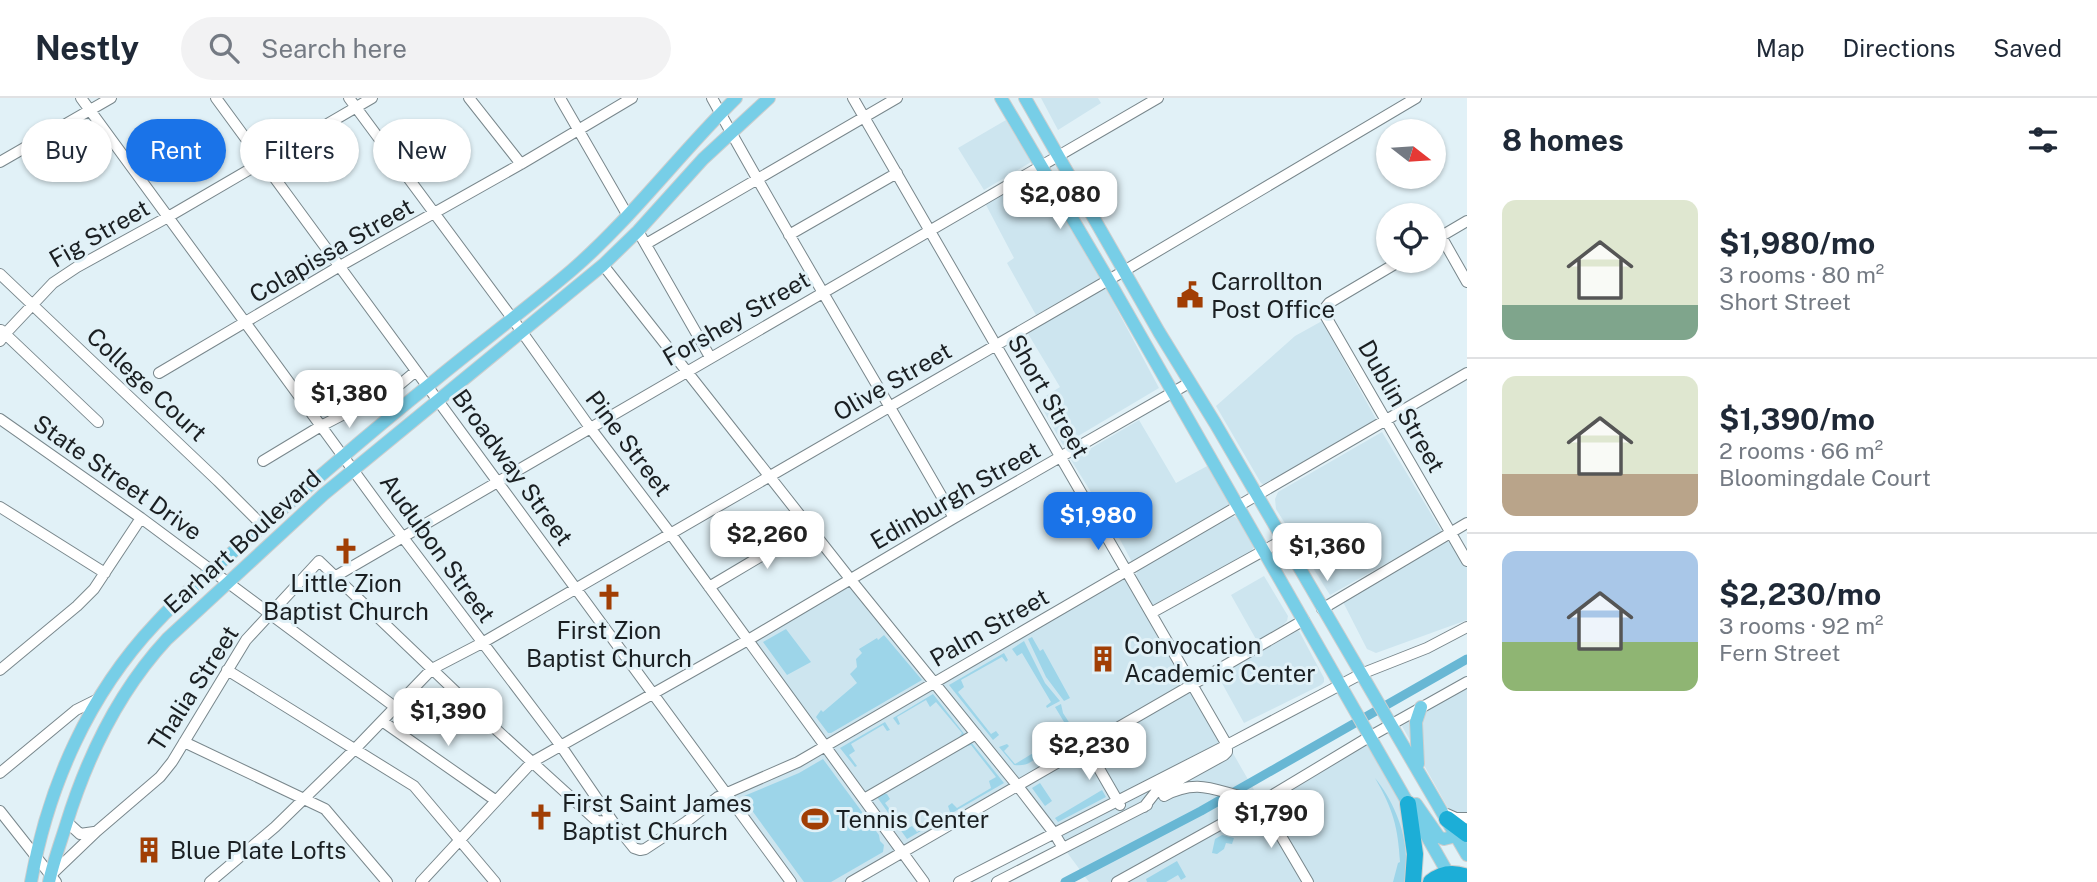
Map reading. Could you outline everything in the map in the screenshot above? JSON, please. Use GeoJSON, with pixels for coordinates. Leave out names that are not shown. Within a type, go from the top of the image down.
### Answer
{"type":"FeatureCollection","features":[{"type":"Feature","properties":{"kind":"highway"},"geometry":{"type":"LineString","coordinates":[[1408,804],[1415,854],[1413,882]]}},
{"type":"Feature","properties":{"kind":"highway"},"geometry":{"type":"LineString","coordinates":[[1443,813],[1464,830]]}},
{"type":"Feature","properties":{"kind":"highway"},"geometry":{"type":"LineString","coordinates":[[1431,882],[1436,877],[1451,878],[1457,873],[1467,877]]}},
{"type":"Feature","properties":{"kind":"main road","name":"Earhart Boulevard"},"geometry":{"type":"LineString","coordinates":[[31,882],[35,858],[61,775],[83,725],[122,663],[156,623],[212,570],[344,456],[600,246],[736,98]]}},
{"type":"Feature","properties":{"kind":"main road","name":"Earhart Boulevard"},"geometry":{"type":"LineString","coordinates":[[52,880],[67,822],[95,748],[117,706],[151,656],[227,582],[353,469],[603,265],[638,231],[703,159],[769,98]]}},
{"type":"Feature","properties":{"kind":"main road"},"geometry":{"type":"LineString","coordinates":[[1002,98],[1451,878]]}},
{"type":"Feature","properties":{"kind":"main road"},"geometry":{"type":"LineString","coordinates":[[1025,98],[1189,383],[1443,813]]}},
{"type":"Feature","properties":{"kind":"main road"},"geometry":{"type":"LineString","coordinates":[[1419,772],[1415,732],[1421,707]]}},
{"type":"Feature","properties":{"kind":"main road"},"geometry":{"type":"LineString","coordinates":[[61,775],[80,785]]}},
{"type":"Feature","properties":{"kind":"main road"},"geometry":{"type":"LineString","coordinates":[[1396,783],[1422,812],[1436,834],[1444,839],[1464,830],[1467,855]]}},
{"type":"Feature","properties":{"kind":"street","name":"Audubon Street"},"geometry":{"type":"LineString","coordinates":[[81,98],[402,536],[561,746],[612,822],[634,848],[640,850]]}},
{"type":"Feature","properties":{"kind":"street"},"geometry":{"type":"LineString","coordinates":[[0,162],[111,98]]}},
{"type":"Feature","properties":{"kind":"street","name":"Broadway Street"},"geometry":{"type":"LineString","coordinates":[[216,98],[240,131]]}},
{"type":"Feature","properties":{"kind":"street","name":"Fig Street"},"geometry":{"type":"LineString","coordinates":[[329,119],[352,103],[373,98]]}},
{"type":"Feature","properties":{"kind":"street"},"geometry":{"type":"LineString","coordinates":[[469,98],[521,164]]}},
{"type":"Feature","properties":{"kind":"street"},"geometry":{"type":"LineString","coordinates":[[560,98],[628,216]]}},
{"type":"Feature","properties":{"kind":"street","name":"Colapissa Street"},"geometry":{"type":"LineString","coordinates":[[159,373],[632,98]]}},
{"type":"Feature","properties":{"kind":"street"},"geometry":{"type":"LineString","coordinates":[[712,98],[954,518]]}},
{"type":"Feature","properties":{"kind":"street","name":"Short Street"},"geometry":{"type":"LineString","coordinates":[[853,98],[1128,571],[1227,749]]}},
{"type":"Feature","properties":{"kind":"street"},"geometry":{"type":"LineString","coordinates":[[646,244],[897,98]]}},
{"type":"Feature","properties":{"kind":"street","name":"Forshey Street"},"geometry":{"type":"LineString","coordinates":[[336,576],[1158,98]]}},
{"type":"Feature","properties":{"kind":"street","name":"Olive Street"},"geometry":{"type":"LineString","coordinates":[[219,879],[355,749],[432,669],[482,643],[1124,271],[1416,98]]}},
{"type":"Feature","properties":{"kind":"street","name":"Pine Street"},"geometry":{"type":"LineString","coordinates":[[352,103],[924,882]]}},
{"type":"Feature","properties":{"kind":"street"},"geometry":{"type":"LineString","coordinates":[[789,235],[897,173]]}},
{"type":"Feature","properties":{"kind":"street","name":"Fig Street"},"geometry":{"type":"LineString","coordinates":[[2,335],[53,283],[240,175]]}},
{"type":"Feature","properties":{"kind":"street","name":"Broadway Street"},"geometry":{"type":"LineString","coordinates":[[278,182],[792,882]]}},
{"type":"Feature","properties":{"kind":"street"},"geometry":{"type":"LineString","coordinates":[[1446,234],[1467,221]]}},
{"type":"Feature","properties":{"kind":"street"},"geometry":{"type":"LineString","coordinates":[[638,231],[710,357]]}},
{"type":"Feature","properties":{"kind":"street"},"geometry":{"type":"LineString","coordinates":[[1446,252],[1467,282]]}},
{"type":"Feature","properties":{"kind":"street"},"geometry":{"type":"LineString","coordinates":[[603,265],[851,580],[1017,785],[1063,848]]}},
{"type":"Feature","properties":{"kind":"street","name":"Dublin Street"},"geometry":{"type":"LineString","coordinates":[[1380,273],[1329,303],[1325,308],[1325,315],[1467,561]]}},
{"type":"Feature","properties":{"kind":"street","name":"College Court"},"geometry":{"type":"LineString","coordinates":[[0,274],[263,526]]}},
{"type":"Feature","properties":{"kind":"street"},"geometry":{"type":"LineString","coordinates":[[2,335],[98,422]]}},
{"type":"Feature","properties":{"kind":"street"},"geometry":{"type":"LineString","coordinates":[[263,461],[321,426],[398,386],[416,371]]}},
{"type":"Feature","properties":{"kind":"street","name":"Palm Street"},"geometry":{"type":"LineString","coordinates":[[640,850],[686,822],[718,797],[798,762],[1467,373]]}},
{"type":"Feature","properties":{"kind":"street","name":"Edinburgh Street"},"geometry":{"type":"LineString","coordinates":[[421,882],[532,762],[748,640],[1189,383]]}},
{"type":"Feature","properties":{"kind":"street","name":"State Street Drive"},"geometry":{"type":"LineString","coordinates":[[0,419],[212,570],[395,707]]}},
{"type":"Feature","properties":{"kind":"street"},"geometry":{"type":"LineString","coordinates":[[0,507],[105,573]]}},
{"type":"Feature","properties":{"kind":"street"},"geometry":{"type":"LineString","coordinates":[[0,670],[77,606],[105,573],[141,519]]}},
{"type":"Feature","properties":{"kind":"street"},"geometry":{"type":"LineString","coordinates":[[1322,609],[1467,523]]}},
{"type":"Feature","properties":{"kind":"street"},"geometry":{"type":"LineString","coordinates":[[709,587],[810,527]]}},
{"type":"Feature","properties":{"kind":"street"},"geometry":{"type":"LineString","coordinates":[[1151,613],[1283,540]]}},
{"type":"Feature","properties":{"kind":"street","name":"Thalia Street"},"geometry":{"type":"LineString","coordinates":[[52,880],[97,831],[160,777],[246,640],[319,561],[336,576]]}},
{"type":"Feature","properties":{"kind":"street"},"geometry":{"type":"LineString","coordinates":[[336,576],[432,669],[597,821],[612,822]]}},
{"type":"Feature","properties":{"kind":"street"},"geometry":{"type":"LineString","coordinates":[[851,882],[1304,620]]}},
{"type":"Feature","properties":{"kind":"street"},"geometry":{"type":"LineString","coordinates":[[960,882],[1467,627]]}},
{"type":"Feature","properties":{"kind":"street"},"geometry":{"type":"LineString","coordinates":[[227,670],[414,786],[495,882]]}},
{"type":"Feature","properties":{"kind":"street"},"geometry":{"type":"LineString","coordinates":[[1117,882],[1258,801],[1366,732],[1467,682]]}},
{"type":"Feature","properties":{"kind":"street"},"geometry":{"type":"LineString","coordinates":[[0,773],[76,710],[97,699]]}},
{"type":"Feature","properties":{"kind":"street"},"geometry":{"type":"LineString","coordinates":[[382,721],[495,800]]}},
{"type":"Feature","properties":{"kind":"street"},"geometry":{"type":"LineString","coordinates":[[864,799],[976,734]]}},
{"type":"Feature","properties":{"kind":"street"},"geometry":{"type":"LineString","coordinates":[[184,742],[325,809],[387,882]]}},
{"type":"Feature","properties":{"kind":"street"},"geometry":{"type":"LineString","coordinates":[[1087,746],[1126,816]]}},
{"type":"Feature","properties":{"kind":"street"},"geometry":{"type":"LineString","coordinates":[[1144,807],[1155,793],[1227,749]]}},
{"type":"Feature","properties":{"kind":"street"},"geometry":{"type":"LineString","coordinates":[[997,882],[1185,786],[1203,786],[1258,801],[1308,882]]}},
{"type":"Feature","properties":{"kind":"street"},"geometry":{"type":"LineString","coordinates":[[0,811],[52,880]]}},
{"type":"Feature","properties":{"kind":"street"},"geometry":{"type":"LineString","coordinates":[[67,822],[80,834],[97,831]]}},
{"type":"Feature","properties":{"kind":"shaded area"},"geometry":{"type":"Polygon","coordinates":[[[1041,98],[1098,98],[1101,103],[1058,130],[1041,98]]]}},
{"type":"Feature","properties":{"kind":"shaded area"},"geometry":{"type":"Polygon","coordinates":[[[1006,120],[1031,162],[984,190],[958,148],[1006,120]]]}},
{"type":"Feature","properties":{"kind":"shaded area"},"geometry":{"type":"Polygon","coordinates":[[[1037,176],[1043,181],[1100,279],[1036,315],[1007,263],[1014,258],[985,203],[1037,176]]]}},
{"type":"Feature","properties":{"kind":"shaded area"},"geometry":{"type":"Polygon","coordinates":[[[1105,287],[1159,388],[1063,445],[1038,401],[1060,387],[1027,332],[1105,287]]]}},
{"type":"Feature","properties":{"kind":"shaded area"},"geometry":{"type":"Polygon","coordinates":[[[1322,321],[1377,421],[1264,485],[1216,406],[1295,336],[1322,321]]]}},
{"type":"Feature","properties":{"kind":"shaded area"},"geometry":{"type":"Polygon","coordinates":[[[1139,420],[1176,483],[1209,465],[1230,505],[1132,562],[1071,460],[1139,420]]]}},
{"type":"Feature","properties":{"kind":"shaded area"},"geometry":{"type":"Polygon","coordinates":[[[1382,432],[1442,532],[1330,595],[1276,509],[1275,499],[1278,492],[1382,432]]]}},
{"type":"Feature","properties":{"kind":"shaded area"},"geometry":{"type":"Polygon","coordinates":[[[1231,516],[1241,524],[1254,546],[1251,553],[1156,607],[1152,605],[1136,579],[1137,570],[1231,516]]]}},
{"type":"Feature","properties":{"kind":"shaded area"},"geometry":{"type":"Polygon","coordinates":[[[1446,542],[1455,546],[1467,568],[1467,620],[1376,653],[1367,649],[1343,602],[1446,542]]]}},
{"type":"Feature","properties":{"kind":"shaded area"},"geometry":{"type":"Polygon","coordinates":[[[1128,571],[1261,802],[1369,737],[1408,804],[1413,882],[1089,882],[1017,785],[851,882],[791,882],[727,793],[824,745],[748,640],[851,580],[934,683],[1128,571]]]}},
{"type":"Feature","properties":{"kind":"shaded area"},"geometry":{"type":"Polygon","coordinates":[[[1264,576],[1288,616],[1283,625],[1257,641],[1231,595],[1264,576]]]}},
{"type":"Feature","properties":{"kind":"shaded area"},"geometry":{"type":"Polygon","coordinates":[[[786,629],[811,662],[787,675],[763,642],[786,629]]]}},
{"type":"Feature","properties":{"kind":"shaded area"},"geometry":{"type":"Polygon","coordinates":[[[1297,631],[1324,682],[1244,723],[1218,676],[1297,631]]]}},
{"type":"Feature","properties":{"kind":"shaded area"},"geometry":{"type":"Polygon","coordinates":[[[884,635],[922,680],[828,733],[816,717],[821,710],[823,712],[857,683],[850,674],[857,667],[856,659],[862,653],[859,649],[884,635]]]}},
{"type":"Feature","properties":{"kind":"shaded area"},"geometry":{"type":"Polygon","coordinates":[[[1032,637],[1040,651],[1043,649],[1070,698],[1064,701],[1046,677],[1028,639],[1032,637]]]}},
{"type":"Feature","properties":{"kind":"shaded area"},"geometry":{"type":"Polygon","coordinates":[[[1024,641],[1045,683],[1060,701],[1047,708],[1051,702],[1022,653],[1017,656],[1012,649],[1024,641]]]}},
{"type":"Feature","properties":{"kind":"shaded area"},"geometry":{"type":"Polygon","coordinates":[[[1004,653],[1008,660],[1006,662],[1002,657],[961,680],[964,687],[958,692],[991,734],[996,731],[999,735],[993,740],[949,685],[1004,653]]]}},
{"type":"Feature","properties":{"kind":"shaded area"},"geometry":{"type":"Polygon","coordinates":[[[1467,686],[1467,842],[1402,726],[1467,686]]]}},
{"type":"Feature","properties":{"kind":"shaded area"},"geometry":{"type":"Polygon","coordinates":[[[933,694],[965,735],[958,739],[962,733],[936,702],[930,707],[926,700],[897,717],[900,724],[898,725],[893,718],[933,694]]]}},
{"type":"Feature","properties":{"kind":"shaded area"},"geometry":{"type":"Polygon","coordinates":[[[1061,704],[1063,713],[1074,730],[1069,737],[1046,749],[1045,746],[1070,732],[1055,707],[1061,704]]]}},
{"type":"Feature","properties":{"kind":"shaded area"},"geometry":{"type":"Polygon","coordinates":[[[885,722],[890,730],[887,731],[883,725],[851,744],[855,751],[849,755],[857,766],[855,767],[840,748],[885,722]]]}},
{"type":"Feature","properties":{"kind":"shaded area"},"geometry":{"type":"Polygon","coordinates":[[[971,742],[1004,783],[907,839],[877,797],[883,793],[887,794],[890,799],[885,803],[905,830],[912,826],[917,832],[950,812],[948,806],[952,803],[957,808],[991,788],[989,781],[996,777],[971,745],[964,747],[971,742]]]}},
{"type":"Feature","properties":{"kind":"shaded area"},"geometry":{"type":"Polygon","coordinates":[[[1007,744],[1009,746],[1004,751],[1015,764],[1043,747],[1044,750],[1031,762],[1014,765],[999,747],[1007,744]]]}},
{"type":"Feature","properties":{"kind":"shaded area","name":"Tennis Center"},"geometry":{"type":"Polygon","coordinates":[[[823,759],[879,835],[884,845],[883,852],[831,882],[804,882],[743,798],[823,759]]]}},
{"type":"Feature","properties":{"kind":"shaded area"},"geometry":{"type":"Polygon","coordinates":[[[1375,778],[1392,805],[1400,825],[1406,856],[1410,856],[1408,882],[1393,882],[1400,862],[1398,838],[1394,818],[1375,778]]]}},
{"type":"Feature","properties":{"kind":"shaded area"},"geometry":{"type":"Polygon","coordinates":[[[1040,783],[1052,801],[1045,806],[1032,788],[1040,783]]]}},
{"type":"Feature","properties":{"kind":"shaded area"},"geometry":{"type":"Polygon","coordinates":[[[1102,790],[1106,797],[1058,822],[1055,818],[1102,790]]]}},
{"type":"Feature","properties":{"kind":"shaded area"},"geometry":{"type":"Polygon","coordinates":[[[1222,835],[1234,838],[1232,844],[1226,843],[1224,849],[1217,854],[1212,853],[1215,839],[1222,835]]]}},
{"type":"Feature","properties":{"kind":"shaded area"},"geometry":{"type":"Polygon","coordinates":[[[1177,861],[1186,877],[1181,880],[1178,875],[1166,882],[1147,882],[1146,879],[1177,861]]]}},
{"type":"Feature","properties":{"kind":"waterway"},"geometry":{"type":"LineString","coordinates":[[1065,882],[1201,811],[1467,659]]}},
{"type":"Feature","properties":{"kind":"place","name":"Carrollton Post Office"},"geometry":{"type":"Point","coordinates":[1190,295]}},
{"type":"Feature","properties":{"kind":"place","name":"Little Zion Baptist Church"},"geometry":{"type":"Point","coordinates":[346,551]}},
{"type":"Feature","properties":{"kind":"place","name":"First Zion Baptist Church"},"geometry":{"type":"Point","coordinates":[609,597]}},
{"type":"Feature","properties":{"kind":"place","name":"Convocation Academic Center"},"geometry":{"type":"Point","coordinates":[1103,659]}},
{"type":"Feature","properties":{"kind":"place","name":"First Saint James Baptist Church"},"geometry":{"type":"Point","coordinates":[541,817]}},
{"type":"Feature","properties":{"kind":"place","name":"Tennis Center"},"geometry":{"type":"Point","coordinates":[815,819]}},
{"type":"Feature","properties":{"kind":"place","name":"Blue Plate Lofts"},"geometry":{"type":"Point","coordinates":[149,850]}}]}
